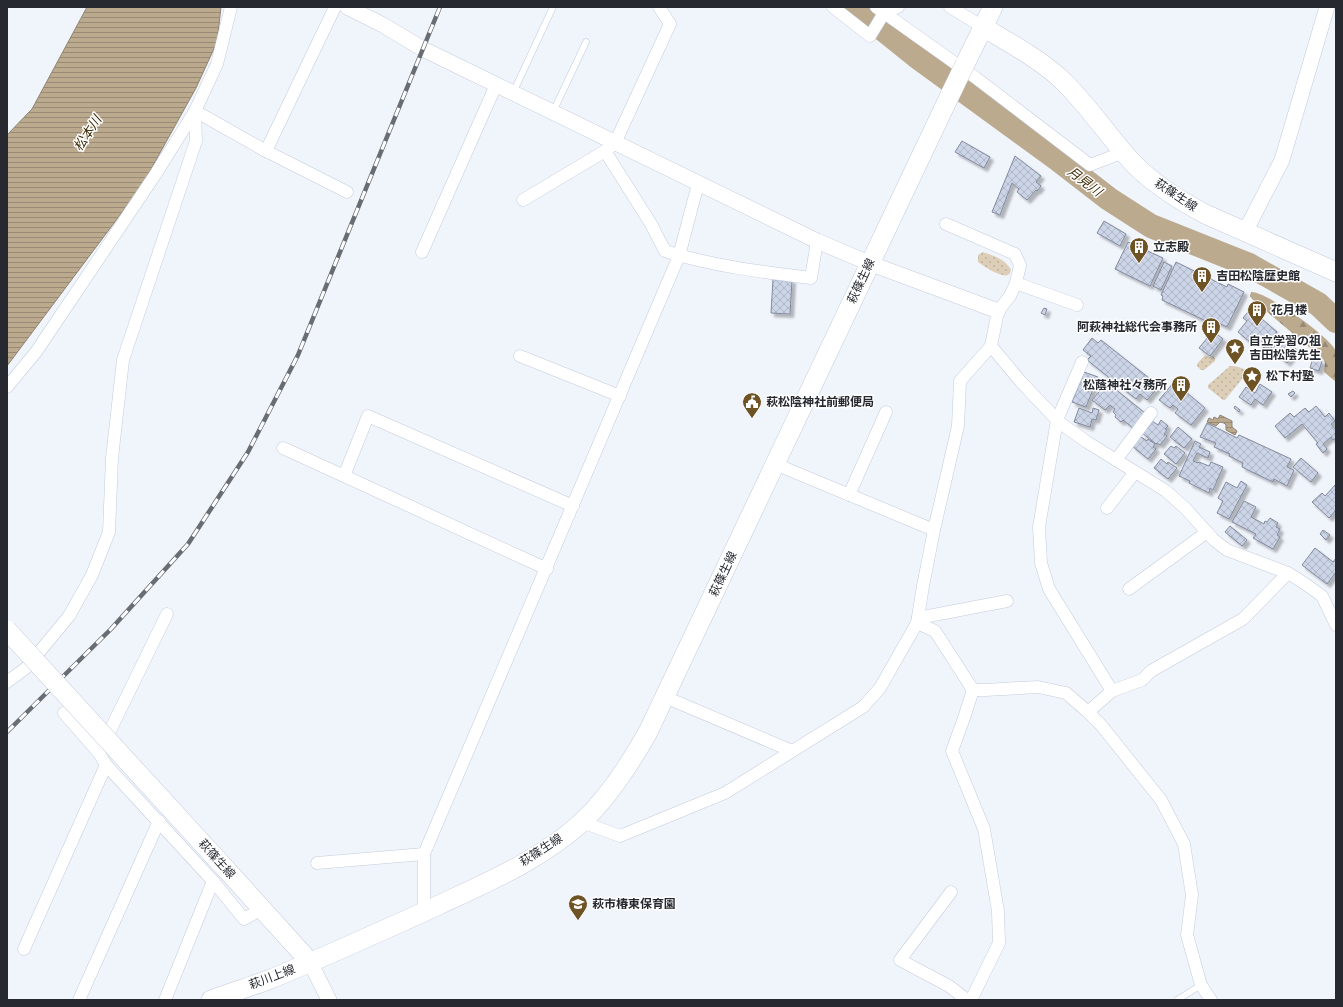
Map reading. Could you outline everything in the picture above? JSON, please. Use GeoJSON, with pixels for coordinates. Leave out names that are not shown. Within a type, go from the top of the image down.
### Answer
{"type":"FeatureCollection","features":[{"type":"Feature","properties":{"kind":"main road"},"geometry":{"type":"LineString","coordinates":[[983,27],[993,7]]}},
{"type":"Feature","properties":{"kind":"main road","name":"萩篠生線"},"geometry":{"type":"LineString","coordinates":[[7,630],[219,874],[262,909],[310,962],[489,882],[540,854],[582,822],[601,801],[632,760],[665,697],[983,27],[1060,78],[1082,101],[1134,164],[1185,203],[1205,214],[1336,272]]}},
{"type":"Feature","properties":{"kind":"main road","name":"萩川上線"},"geometry":{"type":"LineString","coordinates":[[211,1000],[240,995],[266,981],[310,962]]}},
{"type":"Feature","properties":{"kind":"street"},"geometry":{"type":"LineString","coordinates":[[7,387],[36,352],[155,174],[195,111],[217,64],[231,7]]}},
{"type":"Feature","properties":{"kind":"street"},"geometry":{"type":"LineString","coordinates":[[266,151],[336,7]]}},
{"type":"Feature","properties":{"kind":"street"},"geometry":{"type":"LineString","coordinates":[[347,7],[383,25],[423,49],[553,112],[610,147],[698,184],[817,241],[870,263],[998,311]]}},
{"type":"Feature","properties":{"kind":"street"},"geometry":{"type":"LineString","coordinates":[[523,200],[610,147],[670,24],[659,7]]}},
{"type":"Feature","properties":{"kind":"street"},"geometry":{"type":"LineString","coordinates":[[833,7],[870,36],[880,10]]}},
{"type":"Feature","properties":{"kind":"street"},"geometry":{"type":"LineString","coordinates":[[880,10],[898,7]]}},
{"type":"Feature","properties":{"kind":"street"},"geometry":{"type":"LineString","coordinates":[[950,7],[983,27]]}},
{"type":"Feature","properties":{"kind":"street"},"geometry":{"type":"LineString","coordinates":[[1245,232],[1282,160],[1327,7]]}},
{"type":"Feature","properties":{"kind":"street"},"geometry":{"type":"LineString","coordinates":[[880,10],[976,78],[1090,165],[1124,152]]}},
{"type":"Feature","properties":{"kind":"street"},"geometry":{"type":"LineString","coordinates":[[422,252],[496,85]]}},
{"type":"Feature","properties":{"kind":"street"},"geometry":{"type":"LineString","coordinates":[[195,111],[266,151],[347,192]]}},
{"type":"Feature","properties":{"kind":"street"},"geometry":{"type":"LineString","coordinates":[[7,682],[26,668],[69,616],[92,575],[109,532],[112,458],[123,360],[196,141],[195,111]]}},
{"type":"Feature","properties":{"kind":"street"},"geometry":{"type":"LineString","coordinates":[[610,147],[665,251],[679,256],[749,270],[811,278],[817,241]]}},
{"type":"Feature","properties":{"kind":"street"},"geometry":{"type":"LineString","coordinates":[[424,911],[424,854],[547,569],[679,256],[698,184]]}},
{"type":"Feature","properties":{"kind":"street"},"geometry":{"type":"LineString","coordinates":[[582,822],[620,836],[726,793],[863,707],[880,688],[918,621],[934,530],[958,426],[960,381],[991,346],[998,311],[1010,296],[1016,283],[1020,265],[1014,254],[946,224]]}},
{"type":"Feature","properties":{"kind":"street"},"geometry":{"type":"LineString","coordinates":[[1016,283],[1077,305]]}},
{"type":"Feature","properties":{"kind":"street"},"geometry":{"type":"LineString","coordinates":[[991,346],[1021,382],[1057,420],[1087,442],[1166,491],[1185,508],[1214,540],[1226,550],[1288,574],[1322,596],[1336,625]]}},
{"type":"Feature","properties":{"kind":"street"},"geometry":{"type":"LineString","coordinates":[[520,356],[620,396]]}},
{"type":"Feature","properties":{"kind":"street"},"geometry":{"type":"LineString","coordinates":[[1082,362],[1057,420],[1040,527],[1041,563],[1049,589],[1112,691]]}},
{"type":"Feature","properties":{"kind":"street"},"geometry":{"type":"LineString","coordinates":[[849,495],[886,412]]}},
{"type":"Feature","properties":{"kind":"street"},"geometry":{"type":"LineString","coordinates":[[1116,460],[1151,413]]}},
{"type":"Feature","properties":{"kind":"street"},"geometry":{"type":"LineString","coordinates":[[344,476],[368,416],[573,506]]}},
{"type":"Feature","properties":{"kind":"street"},"geometry":{"type":"LineString","coordinates":[[283,448],[547,569]]}},
{"type":"Feature","properties":{"kind":"street"},"geometry":{"type":"LineString","coordinates":[[775,464],[934,530]]}},
{"type":"Feature","properties":{"kind":"street"},"geometry":{"type":"LineString","coordinates":[[1107,508],[1135,472]]}},
{"type":"Feature","properties":{"kind":"street"},"geometry":{"type":"LineString","coordinates":[[1129,589],[1207,532]]}},
{"type":"Feature","properties":{"kind":"street"},"geometry":{"type":"LineString","coordinates":[[1088,712],[1112,691],[1142,680],[1158,667],[1243,619],[1288,574]]}},
{"type":"Feature","properties":{"kind":"street"},"geometry":{"type":"LineString","coordinates":[[918,621],[1007,601]]}},
{"type":"Feature","properties":{"kind":"street"},"geometry":{"type":"LineString","coordinates":[[99,753],[166,614]]}},
{"type":"Feature","properties":{"kind":"street"},"geometry":{"type":"LineString","coordinates":[[918,621],[935,631],[973,690]]}},
{"type":"Feature","properties":{"kind":"street"},"geometry":{"type":"LineString","coordinates":[[973,690],[1038,686],[1066,693],[1082,700],[1088,712],[1104,722],[1161,800],[1184,844],[1192,895],[1187,935],[1201,985],[1211,1000]]}},
{"type":"Feature","properties":{"kind":"street"},"geometry":{"type":"LineString","coordinates":[[971,1000],[999,943],[998,911],[984,829],[952,751],[973,690]]}},
{"type":"Feature","properties":{"kind":"street"},"geometry":{"type":"LineString","coordinates":[[665,697],[792,751]]}},
{"type":"Feature","properties":{"kind":"street"},"geometry":{"type":"LineString","coordinates":[[64,713],[99,753],[106,765],[159,821],[219,874],[166,1000]]}},
{"type":"Feature","properties":{"kind":"street"},"geometry":{"type":"LineString","coordinates":[[24,949],[106,765]]}},
{"type":"Feature","properties":{"kind":"street"},"geometry":{"type":"LineString","coordinates":[[79,1000],[159,821]]}},
{"type":"Feature","properties":{"kind":"street"},"geometry":{"type":"LineString","coordinates":[[317,863],[424,854]]}},
{"type":"Feature","properties":{"kind":"street"},"geometry":{"type":"LineString","coordinates":[[951,892],[900,960],[949,986],[967,1000]]}},
{"type":"Feature","properties":{"kind":"street"},"geometry":{"type":"LineString","coordinates":[[310,962],[329,1000]]}},
{"type":"Feature","properties":{"kind":"lane"},"geometry":{"type":"LineString","coordinates":[[513,93],[553,7]]}},
{"type":"Feature","properties":{"kind":"lane"},"geometry":{"type":"LineString","coordinates":[[553,112],[586,42]]}},
{"type":"Feature","properties":{"kind":"lane"},"geometry":{"type":"LineString","coordinates":[[1177,1000],[1201,985]]}},
{"type":"Feature","properties":{"kind":"shaded area"},"geometry":{"type":"Polygon","coordinates":[[[983,252],[999,258],[1006,263],[1011,270],[1009,274],[1001,275],[978,262],[978,255],[983,252]]]}},
{"type":"Feature","properties":{"kind":"shaded area"},"geometry":{"type":"Polygon","coordinates":[[[1205,355],[1210,357],[1213,356],[1215,361],[1204,370],[1201,370],[1197,364],[1205,355]]]}},
{"type":"Feature","properties":{"kind":"shaded area"},"geometry":{"type":"Polygon","coordinates":[[[1230,366],[1243,369],[1247,371],[1247,373],[1225,400],[1223,400],[1208,388],[1208,385],[1230,366]]]}},
{"type":"Feature","properties":{"kind":"green space"},"geometry":{"type":"Polygon","coordinates":[[[1251,292],[1270,299],[1297,316],[1331,344],[1337,354],[1336,382],[1324,372],[1325,363],[1323,359],[1252,299],[1250,296],[1251,292]]]}},
{"type":"Feature","properties":{"kind":"water","name":"松本川"},"geometry":{"type":"Polygon","coordinates":[[[87,7],[221,7],[217,42],[196,88],[141,187],[7,366],[7,135],[32,109],[87,7]]]}},
{"type":"Feature","properties":{"kind":"water"},"geometry":{"type":"Polygon","coordinates":[[[1220,415],[1232,421],[1232,427],[1237,431],[1235,435],[1226,430],[1226,425],[1224,423],[1220,422],[1216,426],[1207,422],[1209,418],[1213,420],[1214,417],[1218,419],[1220,415]]]}},
{"type":"Feature","properties":{"kind":"building"},"geometry":{"type":"Polygon","coordinates":[[[962,141],[990,157],[984,168],[955,152],[962,141]]]}},
{"type":"Feature","properties":{"kind":"building"},"geometry":{"type":"Polygon","coordinates":[[[1015,156],[1041,176],[1036,182],[1041,186],[1027,200],[1017,192],[1019,189],[1012,183],[1000,215],[992,212],[1015,156]]]}},
{"type":"Feature","properties":{"kind":"building"},"geometry":{"type":"Polygon","coordinates":[[[1104,221],[1126,234],[1120,246],[1097,233],[1104,221]]]}},
{"type":"Feature","properties":{"kind":"building","name":"立志殿"},"geometry":{"type":"Polygon","coordinates":[[[1128,242],[1163,258],[1150,286],[1115,269],[1128,242]]]}},
{"type":"Feature","properties":{"kind":"building"},"geometry":{"type":"Polygon","coordinates":[[[1164,262],[1172,266],[1161,290],[1153,286],[1164,262]]]}},
{"type":"Feature","properties":{"kind":"building","name":"吉田松陰歴史館"},"geometry":{"type":"Polygon","coordinates":[[[1176,262],[1227,287],[1228,284],[1244,292],[1227,327],[1208,318],[1206,321],[1162,300],[1163,296],[1161,295],[1176,262]]]}},
{"type":"Feature","properties":{"kind":"building"},"geometry":{"type":"Polygon","coordinates":[[[773,279],[792,280],[790,314],[771,313],[773,279]]]}},
{"type":"Feature","properties":{"kind":"building","name":"花月楼"},"geometry":{"type":"Polygon","coordinates":[[[1253,306],[1259,312],[1254,319],[1259,323],[1262,319],[1277,332],[1264,348],[1253,338],[1250,342],[1238,332],[1247,321],[1243,318],[1253,306]]]}},
{"type":"Feature","properties":{"kind":"building"},"geometry":{"type":"Polygon","coordinates":[[[1044,308],[1047,309],[1045,315],[1041,313],[1044,308]]]}},
{"type":"Feature","properties":{"kind":"building","name":"阿萩神社総代会事務所"},"geometry":{"type":"Polygon","coordinates":[[[1213,331],[1223,339],[1210,356],[1199,348],[1213,331]]]}},
{"type":"Feature","properties":{"kind":"building"},"geometry":{"type":"Polygon","coordinates":[[[1280,337],[1297,350],[1287,363],[1270,349],[1280,337]]]}},
{"type":"Feature","properties":{"kind":"building"},"geometry":{"type":"Polygon","coordinates":[[[1092,338],[1098,343],[1101,340],[1159,386],[1147,400],[1140,394],[1136,399],[1087,360],[1091,356],[1083,350],[1092,338]]]}},
{"type":"Feature","properties":{"kind":"building"},"geometry":{"type":"Polygon","coordinates":[[[1313,358],[1322,361],[1319,371],[1310,368],[1313,358]]]}},
{"type":"Feature","properties":{"kind":"building"},"geometry":{"type":"Polygon","coordinates":[[[1084,372],[1098,377],[1086,407],[1072,402],[1084,372]]]}},
{"type":"Feature","properties":{"kind":"building","name":"松蔭神社々務所"},"geometry":{"type":"Polygon","coordinates":[[[1174,382],[1205,408],[1191,425],[1175,413],[1178,409],[1173,405],[1170,408],[1159,400],[1174,382]]]}},
{"type":"Feature","properties":{"kind":"building"},"geometry":{"type":"Polygon","coordinates":[[[1109,384],[1145,413],[1133,428],[1123,420],[1121,422],[1115,417],[1116,415],[1113,412],[1115,409],[1110,405],[1105,410],[1092,400],[1105,385],[1107,387],[1109,384]]]}},
{"type":"Feature","properties":{"kind":"building","name":"松下村塾"},"geometry":{"type":"Polygon","coordinates":[[[1260,384],[1272,392],[1263,405],[1255,399],[1251,405],[1239,397],[1246,387],[1255,393],[1260,384]]]}},
{"type":"Feature","properties":{"kind":"building"},"geometry":{"type":"Polygon","coordinates":[[[1293,391],[1295,393],[1291,397],[1288,394],[1293,391]]]}},
{"type":"Feature","properties":{"kind":"building"},"geometry":{"type":"Polygon","coordinates":[[[1235,406],[1240,410],[1239,412],[1234,408],[1235,406]]]}},
{"type":"Feature","properties":{"kind":"building"},"geometry":{"type":"Polygon","coordinates":[[[1316,406],[1325,417],[1329,413],[1335,421],[1331,424],[1336,430],[1336,438],[1333,440],[1331,437],[1323,444],[1327,449],[1323,453],[1316,444],[1318,443],[1302,424],[1285,438],[1275,426],[1290,413],[1294,417],[1305,408],[1309,412],[1316,406]]]}},
{"type":"Feature","properties":{"kind":"building"},"geometry":{"type":"Polygon","coordinates":[[[1079,408],[1092,413],[1093,408],[1099,410],[1096,420],[1092,419],[1090,427],[1074,422],[1079,408]]]}},
{"type":"Feature","properties":{"kind":"building"},"geometry":{"type":"Polygon","coordinates":[[[1161,420],[1168,426],[1165,429],[1167,430],[1164,434],[1167,436],[1160,445],[1157,443],[1156,444],[1142,433],[1152,421],[1158,425],[1161,420]]]}},
{"type":"Feature","properties":{"kind":"building"},"geometry":{"type":"Polygon","coordinates":[[[1207,423],[1237,438],[1239,435],[1291,459],[1287,467],[1294,470],[1287,486],[1274,479],[1273,482],[1242,467],[1243,463],[1229,456],[1230,454],[1214,447],[1216,443],[1200,437],[1207,423]]]}},
{"type":"Feature","properties":{"kind":"building"},"geometry":{"type":"Polygon","coordinates":[[[1178,427],[1192,439],[1184,448],[1170,437],[1178,427]]]}},
{"type":"Feature","properties":{"kind":"building"},"geometry":{"type":"Polygon","coordinates":[[[1140,436],[1155,444],[1153,447],[1156,449],[1148,459],[1132,446],[1140,436]]]}},
{"type":"Feature","properties":{"kind":"building"},"geometry":{"type":"Polygon","coordinates":[[[1195,441],[1201,444],[1199,447],[1210,452],[1208,458],[1197,453],[1193,461],[1209,466],[1211,462],[1223,467],[1213,490],[1210,488],[1209,493],[1179,476],[1195,441]]]}},
{"type":"Feature","properties":{"kind":"building"},"geometry":{"type":"Polygon","coordinates":[[[1171,446],[1174,448],[1176,446],[1185,453],[1176,464],[1164,454],[1171,446]]]}},
{"type":"Feature","properties":{"kind":"building"},"geometry":{"type":"Polygon","coordinates":[[[1301,458],[1318,473],[1311,482],[1293,467],[1301,458]]]}},
{"type":"Feature","properties":{"kind":"building"},"geometry":{"type":"Polygon","coordinates":[[[1161,459],[1167,464],[1168,462],[1177,468],[1168,479],[1154,468],[1161,459]]]}},
{"type":"Feature","properties":{"kind":"building"},"geometry":{"type":"Polygon","coordinates":[[[1241,481],[1247,485],[1229,519],[1217,513],[1223,501],[1218,498],[1226,482],[1237,488],[1241,481]]]}},
{"type":"Feature","properties":{"kind":"building"},"geometry":{"type":"Polygon","coordinates":[[[1336,484],[1336,510],[1329,518],[1312,502],[1322,493],[1325,496],[1336,484]]]}},
{"type":"Feature","properties":{"kind":"building"},"geometry":{"type":"Polygon","coordinates":[[[1244,501],[1256,507],[1251,517],[1264,524],[1265,521],[1267,522],[1270,518],[1278,523],[1276,527],[1280,529],[1277,535],[1280,537],[1273,549],[1253,538],[1256,534],[1232,522],[1244,501]]]}},
{"type":"Feature","properties":{"kind":"building"},"geometry":{"type":"Polygon","coordinates":[[[1230,526],[1247,540],[1242,546],[1225,532],[1230,526]]]}},
{"type":"Feature","properties":{"kind":"building"},"geometry":{"type":"Polygon","coordinates":[[[1323,530],[1330,535],[1326,540],[1320,534],[1323,530]]]}},
{"type":"Feature","properties":{"kind":"building"},"geometry":{"type":"Polygon","coordinates":[[[1315,548],[1333,562],[1336,558],[1336,572],[1327,584],[1302,565],[1315,548]]]}},
{"type":"Feature","properties":{"kind":"waterway","name":"月見川"},"geometry":{"type":"LineString","coordinates":[[855,7],[916,56],[1056,158],[1109,199],[1151,226],[1249,265],[1318,304],[1336,321]]}},
{"type":"Feature","properties":{"kind":"railway"},"geometry":{"type":"LineString","coordinates":[[7,732],[111,629],[188,544],[248,452],[298,355],[440,7]]}},
{"type":"Feature","properties":{"kind":"place","name":"立志殿"},"geometry":{"type":"Point","coordinates":[1139,264]}},
{"type":"Feature","properties":{"kind":"place","name":"吉田松陰歴史館"},"geometry":{"type":"Point","coordinates":[1202,293]}},
{"type":"Feature","properties":{"kind":"place","name":"花月楼"},"geometry":{"type":"Point","coordinates":[1257,327]}},
{"type":"Feature","properties":{"kind":"place","name":"阿萩神社総代会事務所"},"geometry":{"type":"Point","coordinates":[1211,344]}},
{"type":"Feature","properties":{"kind":"place","name":"自立学習の祖 吉田松陰先生"},"geometry":{"type":"Point","coordinates":[1235,365]}},
{"type":"Feature","properties":{"kind":"place","name":"松下村塾"},"geometry":{"type":"Point","coordinates":[1252,393]}},
{"type":"Feature","properties":{"kind":"place","name":"松蔭神社々務所"},"geometry":{"type":"Point","coordinates":[1181,402]}},
{"type":"Feature","properties":{"kind":"place","name":"萩松陰神社前郵便局"},"geometry":{"type":"Point","coordinates":[752,419]}},
{"type":"Feature","properties":{"kind":"place","name":"萩市椿東保育園"},"geometry":{"type":"Point","coordinates":[578,921]}}]}
